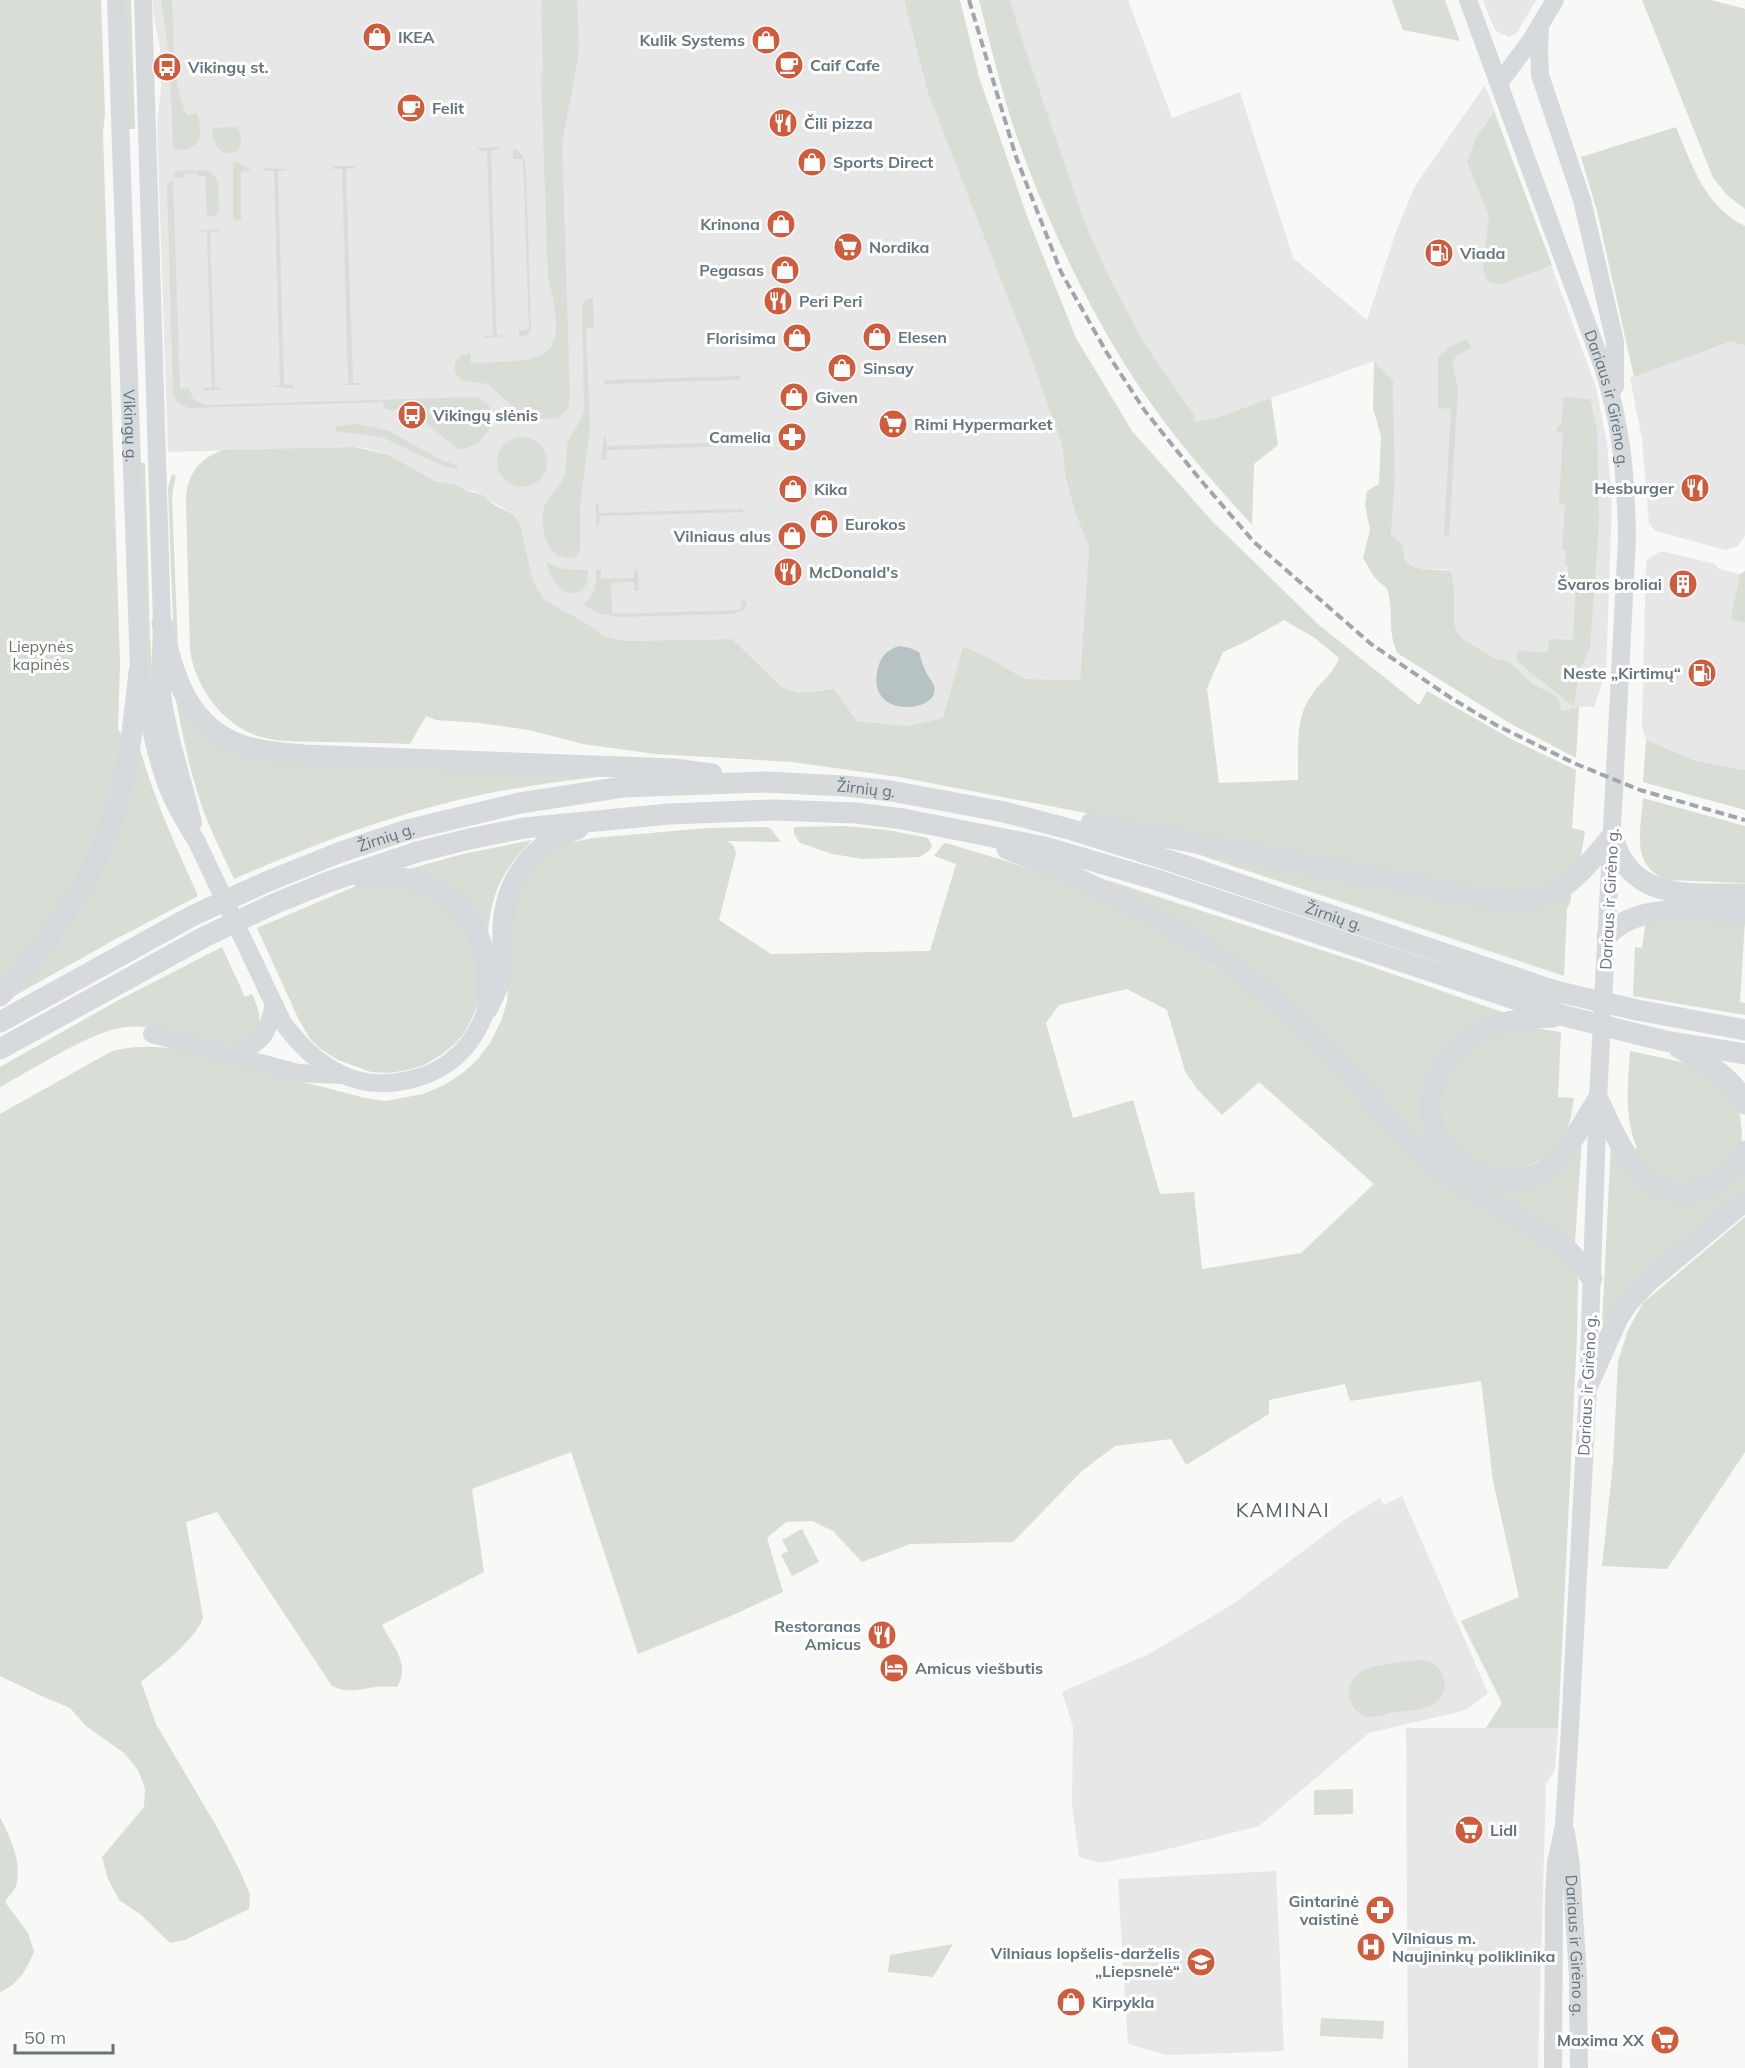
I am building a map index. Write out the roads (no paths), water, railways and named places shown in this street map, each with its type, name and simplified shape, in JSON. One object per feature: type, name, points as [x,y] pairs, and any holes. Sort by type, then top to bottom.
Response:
[{"type":"highway","points":[[162,623],[171,664],[187,701],[205,723],[230,741],[245,746],[264,751],[303,755],[674,769],[766,782]]},
{"type":"highway","points":[[0,996],[42,950],[89,872],[111,824],[133,730],[139,671]]},
{"type":"highway","name":"Žirnių g.","points":[[0,1022],[194,915],[266,882],[407,830],[520,803],[623,787],[766,782],[891,791],[1004,812],[1171,861],[1555,991],[1637,1010],[1745,1030]]},
{"type":"highway","name":"Žirnių g.","points":[[0,1048],[206,936],[276,903],[328,882],[417,852],[524,828],[619,818],[715,812],[811,811],[856,813],[941,826],[1045,847],[1155,879],[1565,1016],[1665,1041],[1745,1054]]},
{"type":"highway","points":[[1004,812],[1075,821],[1509,903],[1525,903],[1542,899],[1558,891],[1574,880],[1612,836],[1624,862],[1631,871],[1645,883],[1658,889],[1745,894]]},
{"type":"highway","points":[[487,1010],[497,990],[502,970],[506,904],[512,884],[522,867],[556,838],[619,818]]},
{"type":"highway","points":[[941,826],[1068,873],[1147,913],[1199,943],[1237,969],[1274,998],[1314,1036],[1355,1078],[1417,1149],[1439,1169],[1558,1243],[1570,1252],[1592,1278]]},
{"type":"highway","points":[[328,882],[381,875],[411,878],[426,883],[442,893],[470,920],[478,936],[486,966],[487,1010]]},
{"type":"highway","points":[[1607,936],[1621,922],[1642,914],[1665,911],[1745,914]]},
{"type":"highway","points":[[1565,1016],[1521,1019],[1496,1025],[1461,1045],[1438,1071],[1433,1085],[1431,1116],[1441,1144],[1461,1166],[1490,1178],[1523,1179],[1544,1170],[1560,1156],[1598,1099],[1627,1157],[1643,1176],[1663,1188],[1682,1193],[1695,1192],[1712,1186],[1726,1177],[1738,1164],[1745,1151]]},
{"type":"highway","points":[[1665,1041],[1702,1061],[1730,1081],[1745,1104]]},
{"type":"highway","points":[[1588,1385],[1618,1318],[1627,1304],[1649,1281],[1745,1201]]},
{"type":"main road","name":"Vikingų g.","points":[[116,0],[139,671],[159,760],[170,793],[201,849]]},
{"type":"main road","name":"Vikingų g.","points":[[143,0],[162,623],[161,668],[165,708],[201,849]]},
{"type":"main road","name":"Dariaus ir Girėno g.","points":[[1468,0],[1500,82],[1615,405],[1627,500],[1627,539],[1598,1099],[1588,1385],[1564,1825],[1557,1855],[1554,1896],[1553,2068]]},
{"type":"main road","points":[[1500,82],[1531,40],[1555,0]]},
{"type":"main road","points":[[1540,25],[1540,75],[1582,200],[1615,342],[1615,405]]},
{"type":"main road","points":[[201,849],[283,1023],[315,1059],[342,1075]]},
{"type":"main road","points":[[228,1053],[246,1049],[260,1041],[269,1026],[274,1004]]},
{"type":"main road","points":[[152,1034],[298,1073],[342,1075],[365,1081],[390,1083],[429,1074],[448,1063],[464,1049],[487,1010]]},
{"type":"main road","name":"Dariaus ir Girėno g.","points":[[1564,1825],[1571,1866],[1577,1955],[1579,2068]]},
{"type":"railway","points":[[969,0],[1016,157],[1061,272],[1107,353],[1145,411],[1254,542],[1371,644],[1451,698],[1496,725],[1576,764],[1640,790],[1745,820]]},
{"type":"place","name":"IKEA","points":[[377,37]]},
{"type":"place","name":"Kulik Systems","points":[[766,40]]},
{"type":"place","name":"Caif Cafe","points":[[789,65]]},
{"type":"place","name":"Vikingų st.","points":[[167,67]]},
{"type":"place","name":"Felit","points":[[411,108]]},
{"type":"place","name":"Čili pizza","points":[[783,123]]},
{"type":"place","name":"Sports Direct","points":[[812,162]]},
{"type":"place","name":"Krinona","points":[[781,224]]},
{"type":"place","name":"Nordika","points":[[848,247]]},
{"type":"place","name":"Viada","points":[[1439,253]]},
{"type":"place","name":"Pegasas","points":[[785,270]]},
{"type":"place","name":"Peri Peri","points":[[778,301]]},
{"type":"place","name":"Elesen","points":[[877,337]]},
{"type":"place","name":"Florisima","points":[[797,338]]},
{"type":"place","name":"Sinsay","points":[[842,368]]},
{"type":"place","name":"Given","points":[[794,397]]},
{"type":"place","name":"Vikingų slėnis","points":[[412,415]]},
{"type":"place","name":"Rimi Hypermarket","points":[[893,424]]},
{"type":"place","name":"Camelia","points":[[792,437]]},
{"type":"place","name":"Hesburger","points":[[1695,488]]},
{"type":"place","name":"Kika","points":[[793,489]]},
{"type":"place","name":"Eurokos","points":[[824,524]]},
{"type":"place","name":"Vilniaus alus","points":[[792,536]]},
{"type":"place","name":"McDonald's","points":[[788,572]]},
{"type":"place","name":"Švaros broliai","points":[[1683,584]]},
{"type":"place","name":"Neste „Kirtimų“","points":[[1702,673]]},
{"type":"place","name":"Restoranas Amicus","points":[[882,1635]]},
{"type":"place","name":"Amicus viešbutis","points":[[894,1668]]},
{"type":"place","name":"Lidl","points":[[1469,1830]]},
{"type":"place","name":"Gintarinė vaistinė","points":[[1380,1910]]},
{"type":"place","name":"Vilniaus m. Naujininkų poliklinika","points":[[1371,1947]]},
{"type":"place","name":"Vilniaus lopšelis-darželis „Liepsnelė“","points":[[1201,1962]]},
{"type":"place","name":"Kirpykla","points":[[1071,2002]]},
{"type":"place","name":"Maxima XX","points":[[1665,2040]]},
{"type":"district","name":"KAMINAI","points":[[1283,1509]]},
{"type":"park label","name":"Liepynės kapinės","points":[[41,655]]}]
